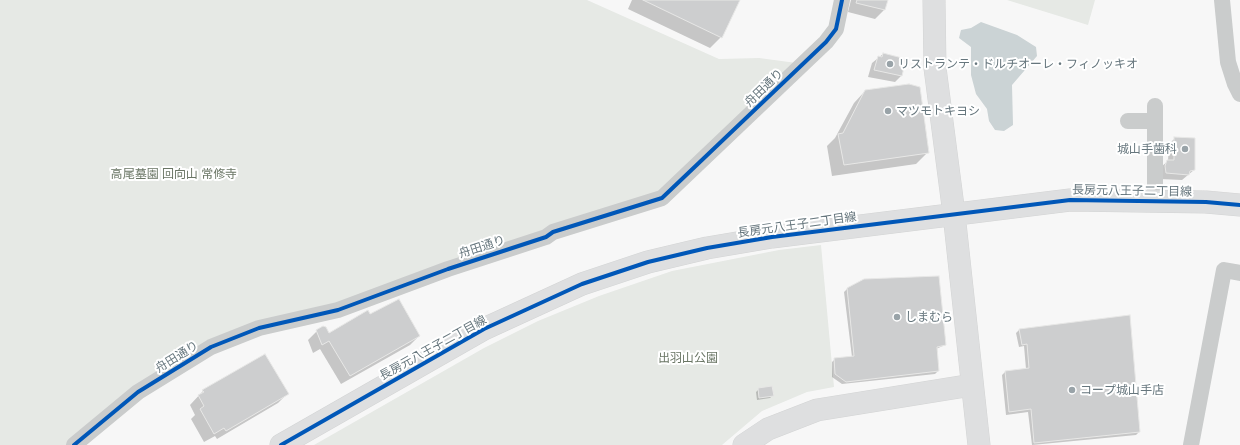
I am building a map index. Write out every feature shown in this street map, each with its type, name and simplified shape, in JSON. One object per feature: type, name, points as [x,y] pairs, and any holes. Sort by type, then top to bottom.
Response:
[{"type":"street","name":"舟田通り","points":[[74,445],[138,392],[211,347],[259,328],[338,310],[448,269],[546,236],[553,232],[662,198],[826,42],[836,29],[842,0]]},
{"type":"street","points":[[934,0],[934,68],[954,214],[978,445]]},
{"type":"street","points":[[1222,0],[1228,62],[1234,84],[1240,94]]},
{"type":"street","points":[[1128,121],[1155,114],[1155,201]]},
{"type":"street","name":"長房元八王子二丁目線","points":[[281,445],[484,329],[582,284],[648,262],[707,248],[772,238],[1070,200],[1206,202],[1240,205]]},
{"type":"street","points":[[1191,445],[1224,270],[1240,273]]},
{"type":"street","points":[[744,445],[768,429],[817,410],[972,386]]},
{"type":"green space","name":"高尾墓園 回向山 常修寺","points":[[0,0],[587,0],[719,59],[759,58],[804,64],[662,198],[211,347],[74,445],[0,445]]},
{"type":"green space","points":[[1007,0],[1095,0],[1088,25]]},
{"type":"green space","name":"出羽山公園","points":[[821,245],[834,387],[807,392],[762,411],[722,445],[314,445],[484,348],[538,321],[599,296],[672,271],[779,250]]},
{"type":"shaded area","points":[[981,22],[1017,35],[1036,47],[1037,56],[1012,85],[1013,125],[1004,131],[995,130],[989,121],[987,109],[976,94],[971,75],[971,47],[959,38],[961,30],[971,28]]},
{"type":"building","points":[[643,0],[740,0],[722,38]]},
{"type":"building","points":[[857,0],[888,0],[885,10],[856,3]]},
{"type":"building","name":"リストランテ・ドルチオーレ・フィノッキオ","points":[[883,53],[906,59],[902,76],[874,70],[878,56],[882,57]]},
{"type":"building","name":"マツモトキヨシ","points":[[909,84],[920,87],[929,153],[844,165],[838,134],[843,133],[865,90]]},
{"type":"building","name":"城山手歯科","points":[[1174,137],[1195,138],[1195,170],[1190,171],[1189,175],[1166,173],[1165,166],[1167,160],[1174,160]]},
{"type":"building","name":"しまむら","points":[[939,276],[946,345],[937,347],[939,371],[846,382],[835,374],[834,358],[854,356],[847,288],[864,279]]},
{"type":"building","points":[[399,299],[420,336],[350,376],[329,341],[322,345],[316,330],[323,326],[326,327],[329,333],[368,310],[370,314]]},
{"type":"building","name":"コープ城山手店","points":[[1130,315],[1140,432],[1034,443],[1031,409],[1009,412],[1005,371],[1029,368],[1027,344],[1022,345],[1019,329]]},
{"type":"building","points":[[265,354],[289,394],[226,431],[224,428],[214,434],[200,409],[204,406],[198,395],[204,392],[202,390]]},
{"type":"building","points":[[772,386],[774,396],[759,398],[758,388]]},
{"type":"cycle path","points":[[74,445],[138,392],[211,347],[259,328],[338,310],[448,269],[546,237],[553,232],[662,198],[826,42],[836,29],[842,0]]},
{"type":"cycle path","points":[[281,445],[484,329],[582,284],[648,262],[707,248],[772,237],[1070,200],[1206,202],[1240,205]]},
{"type":"place","name":"リストランテ・ドルチオーレ・フィノッキオ","points":[[890,64]]},
{"type":"place","name":"マツモトキヨシ","points":[[888,111]]},
{"type":"place","name":"城山手歯科","points":[[1185,149]]},
{"type":"place","name":"しまむら","points":[[897,317]]},
{"type":"place","name":"コープ城山手店","points":[[1072,390]]}]
